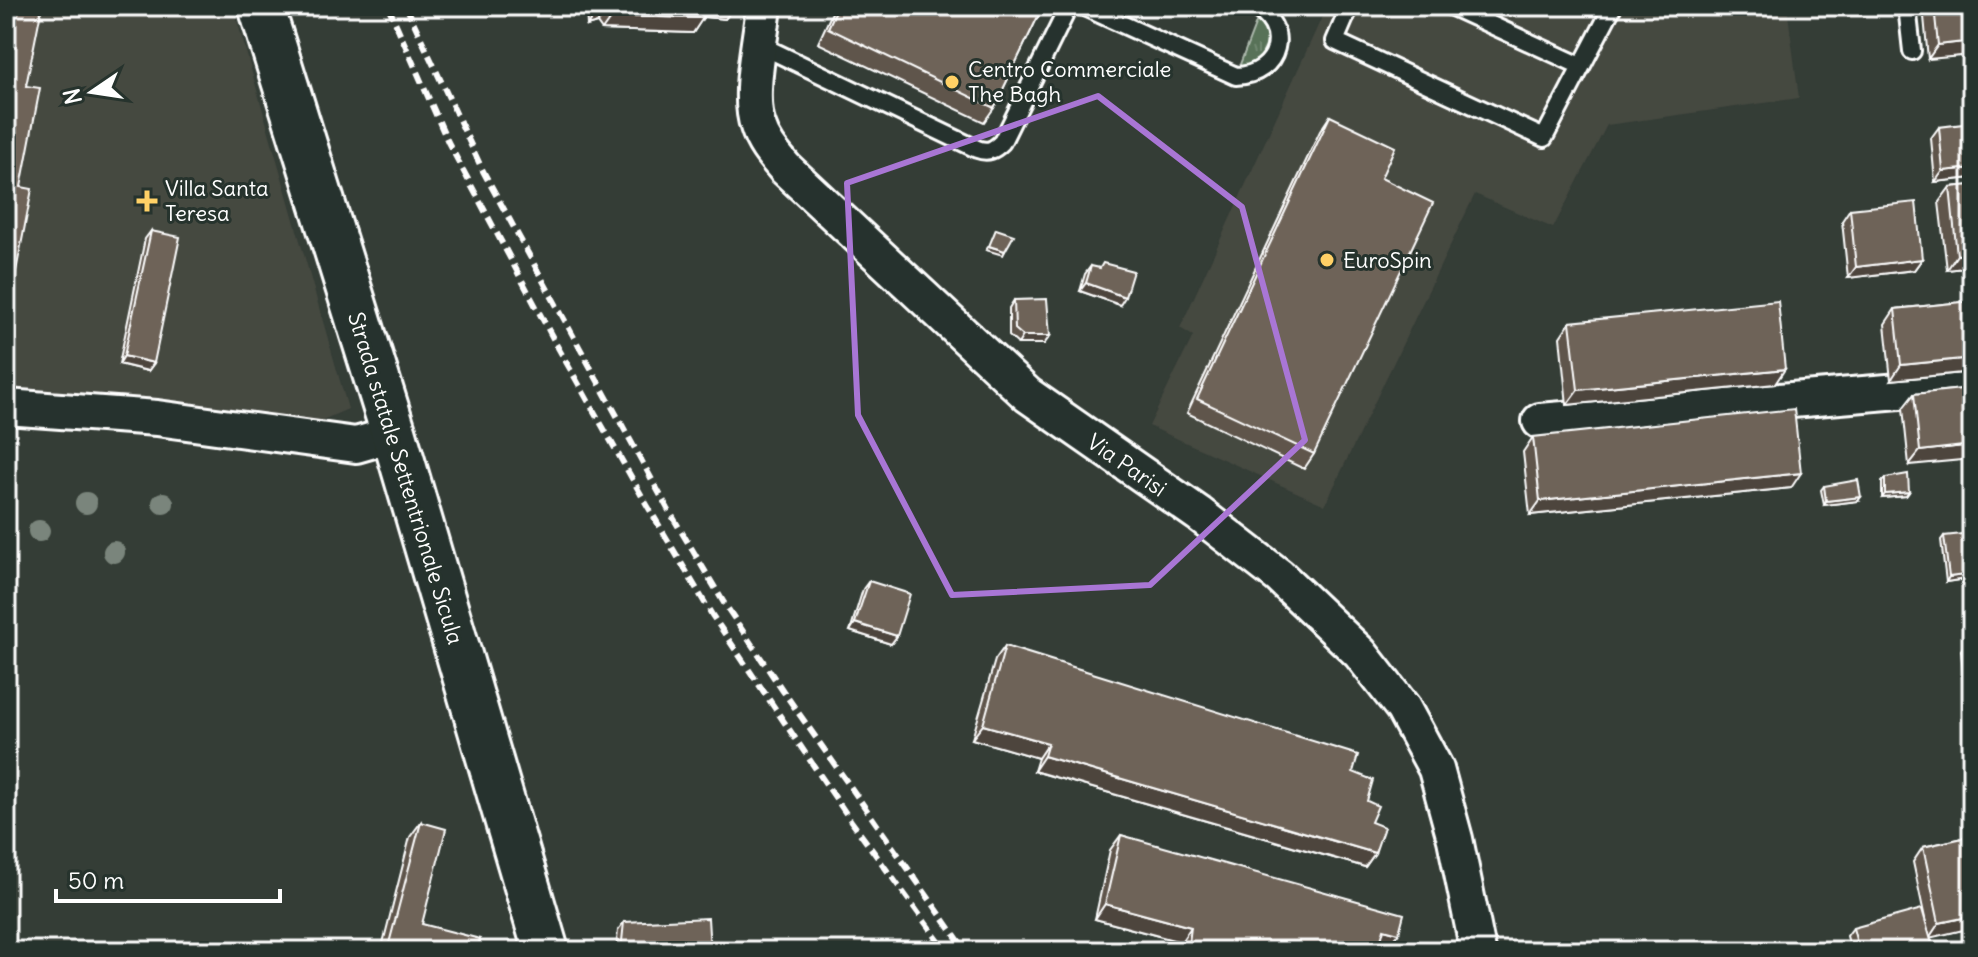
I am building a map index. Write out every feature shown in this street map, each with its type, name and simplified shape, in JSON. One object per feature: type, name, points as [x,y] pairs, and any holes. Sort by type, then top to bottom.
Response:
[{"type":"main road","name":"Strada statale Settentrionale Sicula","points":[[261,6],[394,434],[546,951]]},
{"type":"street","name":"Via Parisi","points":[[764,6],[755,93],[757,124],[767,148],[785,168],[1028,395],[1199,514],[1279,576],[1360,653],[1403,708],[1436,769],[1455,839],[1478,951]]},
{"type":"street","points":[[1540,421],[1972,385]]},
{"type":"street","points":[[6,407],[157,418],[356,445],[394,434]]},
{"type":"lane","points":[[760,45],[977,149],[988,151],[994,150],[1002,142],[1069,6]]},
{"type":"lane","points":[[1082,6],[1225,72],[1247,76],[1266,66],[1276,47],[1268,16],[1252,6]]},
{"type":"lane","points":[[1350,6],[1335,41],[1544,138],[1613,6]]},
{"type":"lane","points":[[1450,6],[1581,66]]},
{"type":"lane","points":[[1907,6],[1912,51]]},
{"type":"highlighted area","points":[[1098,96],[1242,207],[1305,440],[1150,585],[952,595],[858,415],[847,183]]},
{"type":"shaded area","name":"Villa Santa Teresa","points":[[6,6],[233,6],[348,409],[313,424],[6,396]]},
{"type":"shaded area","name":"EuroSpin","points":[[1327,6],[1787,6],[1799,98],[1607,125],[1553,228],[1475,194],[1325,505],[1149,426],[1193,336],[1180,328]]},
{"type":"green space","points":[[1257,20],[1265,31],[1265,48],[1255,63],[1239,67]]},
{"type":"building","points":[[6,6],[42,6],[26,86],[40,88],[21,187],[32,189],[11,297],[6,296]]},
{"type":"building","points":[[597,6],[703,6],[703,18],[612,16],[607,9],[597,11]]},
{"type":"building","name":"Centro Commerciale The Bagh","points":[[838,6],[1043,6],[994,108],[828,28]]},
{"type":"building","points":[[1934,6],[1972,6],[1972,41],[1938,45]]},
{"type":"building","points":[[1330,116],[1395,147],[1381,178],[1433,203],[1314,454],[1197,399]]},
{"type":"building","points":[[1972,123],[1972,168],[1943,171],[1939,127]]},
{"type":"building","points":[[1972,185],[1972,253],[1957,255],[1950,187]]},
{"type":"building","points":[[1916,202],[1922,259],[1856,267],[1850,209]]},
{"type":"building","points":[[996,229],[1014,235],[1005,251],[989,246]]},
{"type":"building","points":[[151,231],[180,237],[154,363],[124,356]]},
{"type":"building","points":[[1103,263],[1133,271],[1125,297],[1086,283],[1091,266],[1100,268]]},
{"type":"building","points":[[1047,299],[1050,336],[1023,336],[1015,329],[1014,300]]},
{"type":"building","points":[[1778,301],[1785,369],[1578,390],[1570,322]]},
{"type":"building","points":[[1972,301],[1972,358],[1901,365],[1895,309]]},
{"type":"building","points":[[1972,388],[1972,445],[1920,451],[1914,394]]},
{"type":"building","points":[[1794,409],[1801,473],[1540,501],[1533,437]]},
{"type":"building","points":[[1908,474],[1909,492],[1885,494],[1885,478]]},
{"type":"building","points":[[1858,480],[1861,497],[1826,501],[1824,486]]},
{"type":"building","points":[[1972,533],[1972,574],[1949,577],[1944,536]]},
{"type":"building","points":[[869,581],[910,594],[897,636],[855,623]]},
{"type":"building","points":[[1005,646],[1358,755],[1353,772],[1373,780],[1367,801],[1378,806],[1371,822],[1384,827],[1375,853],[1044,756],[1048,743],[983,725]]},
{"type":"building","points":[[421,822],[446,829],[422,924],[480,939],[477,951],[387,951]]},
{"type":"building","points":[[1121,835],[1404,914],[1399,933],[1384,929],[1378,951],[1188,951],[1191,927],[1105,904]]},
{"type":"building","points":[[1972,836],[1972,916],[1939,923],[1923,847]]},
{"type":"building","points":[[1922,909],[1934,951],[1859,951],[1853,928]]},
{"type":"building","points":[[708,918],[710,951],[621,951],[624,922]]},
{"type":"building","points":[[89,944],[122,951],[87,951]]},
{"type":"railway","points":[[388,6],[448,142],[556,344],[647,505],[712,615],[851,821],[946,951]]},
{"type":"railway","points":[[406,6],[483,171],[668,509],[724,603],[783,691],[966,951]]},
{"type":"place","name":"Centro Commerciale The Bagh","points":[[952,82]]},
{"type":"place","name":"Villa Santa Teresa","points":[[147,201]]},
{"type":"place","name":"EuroSpin","points":[[1327,260]]}]
